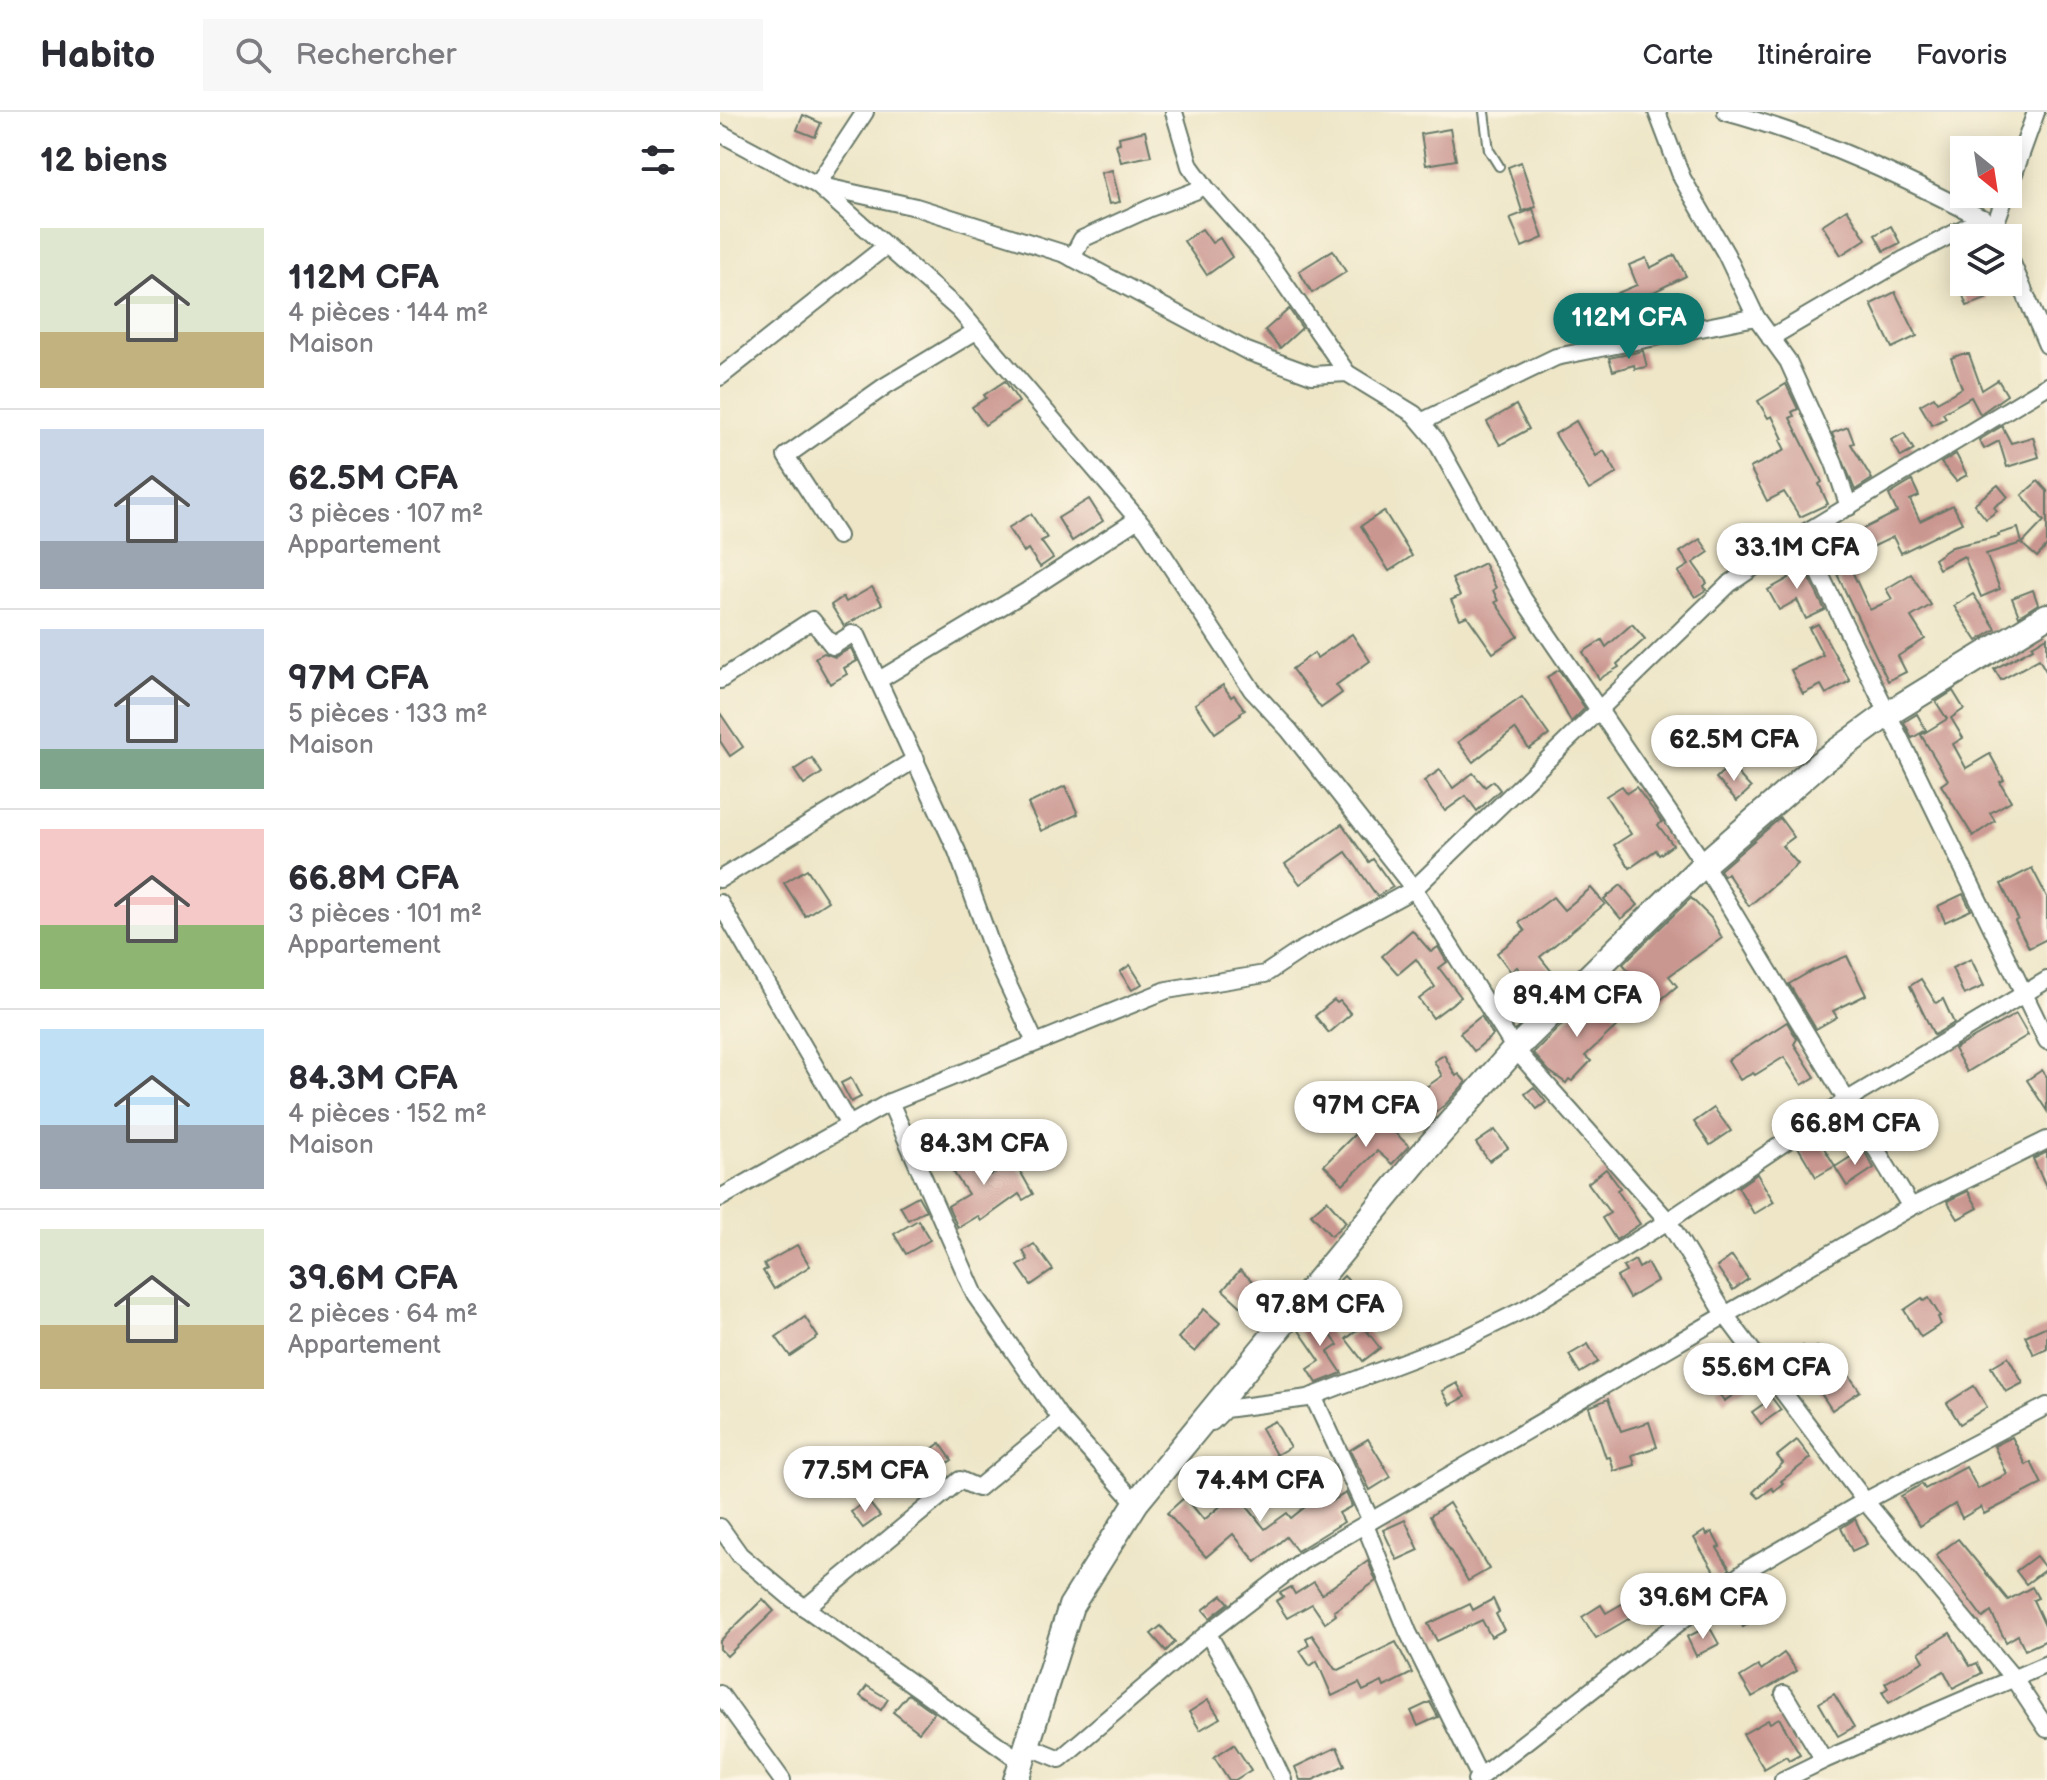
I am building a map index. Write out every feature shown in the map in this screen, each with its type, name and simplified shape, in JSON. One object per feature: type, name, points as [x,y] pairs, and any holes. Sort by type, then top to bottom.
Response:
[{"type":"street","points":[[817,185],[865,112]]},
{"type":"street","points":[[1174,112],[1190,166],[1264,254],[1347,373],[1414,414],[1435,439],[1524,600],[1704,864],[1911,1207]]},
{"type":"street","points":[[1657,112],[1682,178],[1726,254],[1756,317],[1788,361],[1834,463],[1849,507]]},
{"type":"street","points":[[1726,112],[1767,123],[1909,181],[1988,224]]},
{"type":"street","points":[[2022,151],[2036,112]]},
{"type":"street","points":[[720,133],[817,185],[959,310],[1138,519],[1252,690],[1289,730],[1414,889],[1515,1049],[1668,1221],[1726,1316],[1865,1501],[2014,1679],[2047,1729]]},
{"type":"street","points":[[1072,258],[1082,239],[1195,191],[1203,184]]},
{"type":"street","points":[[817,185],[916,207],[1072,258],[1247,351],[1312,375],[1347,373]]},
{"type":"street","points":[[1770,338],[1905,259],[1950,243]]},
{"type":"street","points":[[720,377],[886,246]]},
{"type":"street","points":[[2022,287],[2047,345]]},
{"type":"street","points":[[1421,422],[1556,357],[1756,317]]},
{"type":"street","points":[[838,536],[786,456],[885,386],[976,331]]},
{"type":"street","points":[[720,1198],[890,1102],[1167,990],[1265,974],[1298,952],[1414,889],[1729,584],[1801,535],[2047,386]]},
{"type":"street","points":[[879,680],[1027,591],[1138,519]]},
{"type":"street","points":[[1801,535],[2047,1041]]},
{"type":"street","points":[[1022,1763],[1071,1606],[1136,1503],[1417,1160],[1515,1049],[1704,864],[1819,764],[1886,715],[2047,616]]},
{"type":"street","points":[[720,680],[812,620],[833,646],[852,634],[857,635],[957,851],[996,959],[1035,1042]]},
{"type":"street","points":[[720,879],[916,759]]},
{"type":"street","points":[[720,903],[848,1123]]},
{"type":"street","points":[[1172,1458],[1225,1409],[1313,1396],[1466,1338],[1525,1309],[1668,1221],[1846,1101],[2047,980]]},
{"type":"street","points":[[890,1102],[975,1295],[1061,1419],[1136,1503]]},
{"type":"street","points":[[720,1527],[726,1546],[805,1608],[1022,1763],[1060,1759],[1208,1634],[1302,1561],[1911,1207],[2047,1140]]},
{"type":"street","points":[[1313,1396],[1368,1523],[1408,1632],[1478,1778],[1748,1569],[1865,1501],[2047,1406]]},
{"type":"street","points":[[805,1608],[960,1480],[978,1488],[1061,1419]]},
{"type":"street","points":[[1208,1634],[1241,1692],[1283,1780]]},
{"type":"street","points":[[1783,1780],[2047,1664]]},
{"type":"street","points":[[720,1694],[782,1780]]},
{"type":"street","points":[[1784,1694],[1824,1760]]},
{"type":"lane","points":[[1484,112],[1489,150],[1499,166]]},
{"type":"building","points":[[803,115],[821,123],[815,137],[797,130]]},
{"type":"building","points":[[1450,129],[1456,160],[1426,165],[1421,134]]},
{"type":"building","points":[[1145,131],[1151,156],[1121,162],[1116,144],[1120,143],[1119,137]]},
{"type":"building","points":[[1521,162],[1536,207],[1522,211],[1508,167]]},
{"type":"building","points":[[1112,170],[1120,202],[1109,204],[1101,173]]},
{"type":"building","points":[[1533,209],[1543,238],[1522,247],[1510,218]]},
{"type":"building","points":[[1847,209],[1866,239],[1841,255],[1822,225]]},
{"type":"building","points":[[1891,226],[1900,243],[1884,251],[1875,235]]},
{"type":"building","points":[[1202,229],[1212,243],[1220,238],[1232,257],[1207,275],[1184,241]]},
{"type":"building","points":[[1333,250],[1346,272],[1312,293],[1299,271]]},
{"type":"building","points":[[1675,255],[1686,276],[1631,303],[1636,315],[1608,327],[1605,321],[1597,324],[1589,305],[1637,285],[1629,265],[1646,258],[1650,268]]},
{"type":"building","points":[[1895,292],[1917,336],[1892,348],[1871,304]]},
{"type":"building","points":[[1963,296],[1985,296],[1986,299],[1967,306]]},
{"type":"building","points":[[1289,309],[1302,328],[1280,348],[1265,330]]},
{"type":"building","points":[[1643,351],[1647,367],[1635,369],[1634,365],[1613,371],[1609,358]]},
{"type":"building","points":[[1969,354],[1982,390],[1998,380],[2007,395],[1980,414],[1971,397],[1943,413],[1946,418],[1932,425],[1920,405],[1934,397],[1937,402],[1962,388],[1951,358]]},
{"type":"building","points":[[1005,381],[1019,402],[985,425],[972,407]]},
{"type":"building","points":[[1786,384],[1798,409],[1792,412],[1794,416],[1790,418],[1822,482],[1819,484],[1828,504],[1800,517],[1784,492],[1767,501],[1750,468],[1785,450],[1772,416],[1768,418],[1758,401]]},
{"type":"building","points":[[1516,405],[1529,429],[1500,445],[1487,422]]},
{"type":"building","points":[[1576,421],[1596,456],[1604,451],[1617,473],[1589,490],[1555,434]]},
{"type":"building","points":[[2002,426],[2011,443],[2033,437],[2039,457],[2007,467],[1999,441],[1984,449],[1979,440]]},
{"type":"building","points":[[1848,427],[1854,443],[1851,444],[1872,479],[1855,490],[1832,433]]},
{"type":"building","points":[[1904,433],[1914,450],[1901,457],[1891,440]]},
{"type":"building","points":[[1956,454],[1967,475],[1956,481],[1941,463]]},
{"type":"building","points":[[1912,481],[1919,496],[1910,500],[1920,521],[1953,505],[1962,523],[1901,553],[1893,537],[1862,552],[1851,535],[1897,512],[1889,495]]},
{"type":"building","points":[[2038,481],[2047,491],[2047,546],[2037,557],[2022,544],[2044,521],[2022,495]]},
{"type":"building","points":[[1998,485],[2008,497],[1994,507],[1997,511],[1986,519],[1974,504]]},
{"type":"building","points":[[1089,499],[1103,521],[1072,541],[1058,518]]},
{"type":"building","points":[[1384,511],[1412,556],[1389,571],[1361,526]]},
{"type":"building","points":[[1031,514],[1047,538],[1041,541],[1053,558],[1040,567],[1028,549],[1024,552],[1008,528]]},
{"type":"building","points":[[2018,528],[2022,543],[1986,554],[2000,589],[1981,597],[1964,556],[1939,569],[1934,559],[1952,547],[1999,536]]},
{"type":"building","points":[[1700,539],[1709,552],[1693,563],[1707,583],[1704,586],[1706,590],[1695,597],[1678,572],[1689,565],[1680,552]]},
{"type":"building","points":[[1838,541],[1870,610],[1892,599],[1886,589],[1911,574],[1931,605],[1911,617],[1925,639],[1898,656],[1906,672],[1888,681],[1827,547]]},
{"type":"building","points":[[1800,559],[1825,610],[1806,619],[1797,600],[1779,610],[1768,590],[1789,578],[1784,566]]},
{"type":"building","points":[[1484,563],[1496,588],[1493,590],[1498,601],[1495,602],[1518,636],[1493,653],[1467,616],[1460,619],[1451,600],[1460,596],[1452,579]]},
{"type":"building","points":[[872,587],[882,604],[844,626],[831,605],[843,597],[846,602]]},
{"type":"building","points":[[2033,590],[2038,604],[2019,616],[2012,598]]},
{"type":"building","points":[[1973,594],[1996,629],[1977,641],[1954,606]]},
{"type":"building","points":[[1632,624],[1645,639],[1617,664],[1619,667],[1599,679],[1583,652],[1602,640],[1606,647]]},
{"type":"building","points":[[1818,624],[1850,681],[1826,694],[1821,685],[1803,694],[1791,670],[1823,655],[1809,628]]},
{"type":"building","points":[[1352,634],[1370,661],[1336,685],[1342,693],[1321,708],[1292,669],[1314,653],[1317,658]]},
{"type":"building","points":[[2047,637],[2047,673],[2039,659],[2001,680],[1994,669]]},
{"type":"building","points":[[851,648],[857,661],[844,668],[847,674],[830,684],[815,658],[824,653],[835,657]]},
{"type":"building","points":[[1559,670],[1585,708],[1571,722],[1547,677]]},
{"type":"building","points":[[1223,685],[1245,710],[1215,733],[1195,704]]},
{"type":"building","points":[[1953,691],[1964,709],[1951,718],[1963,738],[1953,744],[1966,768],[1990,754],[2011,801],[1990,813],[1995,821],[1973,836],[1941,785],[1948,780],[1921,735],[1947,719],[1936,702]]},
{"type":"building","points":[[1522,697],[1549,735],[1529,749],[1515,729],[1473,762],[1458,742]]},
{"type":"building","points":[[720,713],[743,747],[730,756],[720,741]]},
{"type":"building","points":[[1917,714],[1926,730],[1912,738],[1904,722]]},
{"type":"building","points":[[812,758],[822,773],[804,785],[794,770]]},
{"type":"building","points":[[1730,765],[1751,788],[1737,801],[1716,778]]},
{"type":"building","points":[[1440,770],[1453,788],[1473,773],[1485,787],[1493,781],[1500,790],[1477,811],[1466,796],[1445,811],[1424,781]]},
{"type":"building","points":[[1065,786],[1078,814],[1041,831],[1028,804]]},
{"type":"building","points":[[1622,786],[1627,793],[1636,787],[1662,822],[1658,825],[1673,845],[1659,855],[1656,850],[1630,868],[1614,845],[1631,834],[1606,796]]},
{"type":"building","points":[[1780,818],[1794,837],[1782,846],[1798,864],[1749,906],[1727,873],[1724,876],[1720,870]]},
{"type":"building","points":[[1342,824],[1369,862],[1373,859],[1393,887],[1377,896],[1346,852],[1300,884],[1285,864]]},
{"type":"building","points":[[2032,868],[2047,897],[2047,939],[2029,948],[2001,884]]},
{"type":"building","points":[[807,869],[828,901],[805,916],[784,883]]},
{"type":"building","points":[[1621,885],[1638,905],[1621,919],[1604,899]]},
{"type":"building","points":[[1591,888],[1605,904],[1540,957],[1557,978],[1538,994],[1517,967],[1511,972],[1497,953],[1525,931],[1519,923],[1553,897],[1564,910]]},
{"type":"building","points":[[1963,894],[1971,910],[1945,922],[1938,906]]},
{"type":"building","points":[[1691,898],[1711,918],[1722,938],[1669,976],[1677,986],[1657,1003],[1623,964]]},
{"type":"building","points":[[1412,930],[1431,952],[1438,947],[1447,962],[1439,968],[1461,997],[1433,1018],[1419,999],[1435,987],[1416,959],[1398,974],[1382,956]]},
{"type":"building","points":[[1847,956],[1866,995],[1833,1011],[1837,1017],[1816,1029],[1789,984]]},
{"type":"building","points":[[1971,959],[1984,986],[1964,995],[1952,968]]},
{"type":"building","points":[[1130,965],[1142,984],[1132,990],[1120,972]]},
{"type":"building","points":[[1921,979],[1936,1003],[1943,999],[1954,1023],[1934,1035],[1910,986]]},
{"type":"building","points":[[1595,992],[1622,1021],[1585,1056],[1591,1061],[1572,1081],[1569,1079],[1566,1083],[1549,1071],[1533,1053]]},
{"type":"building","points":[[1334,1000],[1337,1003],[1340,1001],[1351,1014],[1329,1033],[1315,1016]]},
{"type":"building","points":[[2016,1014],[2028,1035],[1967,1072],[1954,1049]]},
{"type":"building","points":[[1481,1016],[1493,1035],[1474,1051],[1460,1033]]},
{"type":"building","points":[[1787,1022],[1797,1039],[1794,1044],[1815,1077],[1802,1085],[1784,1057],[1755,1075],[1753,1073],[1740,1080],[1728,1060]]},
{"type":"building","points":[[1444,1055],[1456,1076],[1459,1074],[1466,1082],[1429,1118],[1413,1096],[1442,1076],[1434,1061]]},
{"type":"building","points":[[2042,1070],[2047,1077],[2047,1111],[2027,1080]]},
{"type":"building","points":[[851,1078],[861,1097],[851,1102],[841,1083]]},
{"type":"building","points":[[1534,1087],[1546,1102],[1537,1109],[1525,1094]]},
{"type":"building","points":[[1714,1108],[1731,1131],[1710,1145],[1694,1122]]},
{"type":"building","points":[[1375,1114],[1409,1146],[1392,1164],[1377,1151],[1343,1184],[1324,1165]]},
{"type":"building","points":[[1495,1130],[1508,1148],[1489,1161],[1476,1143]]},
{"type":"building","points":[[1816,1135],[1835,1166],[1816,1177],[1798,1147]]},
{"type":"building","points":[[972,1145],[991,1175],[1015,1162],[1033,1194],[1023,1200],[1019,1194],[981,1221],[978,1216],[958,1228],[948,1206],[968,1194],[946,1161]]},
{"type":"building","points":[[1863,1149],[1874,1168],[1847,1186],[1835,1167]]},
{"type":"building","points":[[2047,1152],[2047,1188],[2033,1159]]},
{"type":"building","points":[[1606,1169],[1640,1224],[1616,1240],[1602,1218],[1610,1213],[1588,1183]]},
{"type":"building","points":[[1757,1174],[1774,1202],[1754,1214],[1738,1187]]},
{"type":"building","points":[[1968,1191],[1978,1208],[1958,1219],[1947,1201]]},
{"type":"building","points":[[918,1196],[926,1210],[908,1220],[900,1206]]},
{"type":"building","points":[[1327,1200],[1346,1222],[1331,1236],[1311,1214]]},
{"type":"building","points":[[918,1220],[930,1240],[906,1254],[894,1234]]},
{"type":"building","points":[[1034,1244],[1053,1270],[1031,1285],[1018,1266],[1028,1260],[1023,1251]]},
{"type":"building","points":[[797,1245],[810,1266],[774,1289],[763,1271],[767,1269],[764,1264]]},
{"type":"building","points":[[1732,1256],[1748,1279],[1733,1290],[1717,1267]]},
{"type":"building","points":[[1635,1260],[1639,1268],[1647,1263],[1657,1281],[1629,1298],[1617,1277],[1626,1272],[1623,1267]]},
{"type":"building","points":[[1240,1270],[1266,1293],[1248,1313],[1223,1290]]},
{"type":"building","points":[[1344,1276],[1359,1291],[1342,1309],[1326,1294]]},
{"type":"building","points":[[1922,1298],[1924,1301],[1929,1298],[1940,1316],[1941,1324],[1921,1337],[1904,1310]]},
{"type":"building","points":[[1204,1309],[1220,1323],[1195,1352],[1178,1338]]},
{"type":"building","points":[[1313,1310],[1338,1345],[1328,1352],[1342,1373],[1317,1383],[1308,1369],[1320,1361],[1298,1329]]},
{"type":"building","points":[[805,1317],[818,1337],[790,1356],[776,1337]]},
{"type":"building","points":[[1363,1326],[1380,1348],[1363,1361],[1346,1339]]},
{"type":"building","points":[[2047,1326],[2047,1349],[2034,1355],[2025,1336]]},
{"type":"building","points":[[1588,1344],[1598,1362],[1580,1373],[1569,1355]]},
{"type":"building","points":[[1803,1346],[1808,1353],[1817,1347],[1836,1376],[1845,1370],[1860,1391],[1832,1410],[1808,1374],[1797,1381],[1783,1360]]},
{"type":"building","points":[[2008,1357],[2023,1383],[2006,1392],[1991,1367]]},
{"type":"building","points":[[1747,1368],[1756,1380],[1724,1401],[1716,1389]]},
{"type":"building","points":[[1457,1383],[1465,1397],[1450,1405],[1442,1391]]},
{"type":"building","points":[[1974,1386],[1987,1407],[1960,1424],[1947,1403]]},
{"type":"building","points":[[1772,1398],[1781,1410],[1761,1424],[1752,1412]]},
{"type":"building","points":[[1608,1399],[1621,1431],[1649,1422],[1657,1447],[1632,1455],[1635,1465],[1614,1471],[1610,1457],[1606,1458],[1589,1407]]},
{"type":"building","points":[[1275,1421],[1290,1447],[1276,1455],[1261,1428]]},
{"type":"building","points":[[2012,1437],[2026,1465],[2031,1462],[2042,1484],[1984,1514],[1981,1507],[1962,1518],[1955,1504],[1920,1526],[1901,1496],[1922,1484],[1925,1489],[1966,1467],[1978,1489],[2007,1474],[1994,1446]]},
{"type":"building","points":[[1368,1439],[1391,1477],[1370,1490],[1350,1450]]},
{"type":"building","points":[[1797,1440],[1811,1458],[1781,1481],[1783,1483],[1774,1491],[1772,1488],[1759,1498],[1753,1492],[1783,1463],[1777,1456]]},
{"type":"building","points":[[940,1443],[952,1460],[931,1474],[920,1458]]},
{"type":"building","points":[[1324,1486],[1332,1501],[1346,1493],[1352,1506],[1339,1513],[1344,1522],[1297,1551],[1286,1537],[1256,1562],[1233,1534],[1206,1557],[1167,1513],[1185,1497],[1204,1520],[1236,1493],[1265,1529],[1287,1513],[1291,1518],[1310,1503],[1306,1496]]},
{"type":"building","points":[[867,1500],[880,1516],[863,1528],[851,1512]]},
{"type":"building","points":[[1449,1503],[1489,1569],[1468,1581],[1430,1516]]},
{"type":"building","points":[[1855,1519],[1867,1544],[1852,1551],[1841,1528]]},
{"type":"building","points":[[1405,1520],[1419,1550],[1397,1560],[1383,1530]]},
{"type":"building","points":[[1705,1531],[1707,1535],[1712,1532],[1720,1547],[1717,1548],[1730,1569],[1718,1578],[1694,1538]]},
{"type":"building","points":[[1958,1539],[2008,1600],[2032,1587],[2038,1598],[2033,1600],[2047,1630],[2047,1640],[2025,1650],[2018,1635],[2006,1642],[1991,1612],[1983,1618],[1936,1555]]},
{"type":"building","points":[[2036,1556],[2046,1569],[2026,1584],[2016,1571]]},
{"type":"building","points":[[1368,1561],[1376,1581],[1334,1611],[1336,1615],[1325,1623],[1312,1604],[1287,1618],[1276,1601],[1283,1597],[1280,1593],[1291,1587],[1295,1594],[1314,1582],[1322,1594]]},
{"type":"building","points":[[1222,1595],[1229,1603],[1210,1618],[1203,1610]]},
{"type":"building","points":[[1753,1595],[1764,1613],[1743,1627],[1732,1608]]},
{"type":"building","points":[[1634,1597],[1642,1611],[1596,1638],[1582,1617],[1601,1605],[1606,1613]]},
{"type":"building","points":[[763,1599],[774,1611],[727,1656],[720,1649],[720,1641]]},
{"type":"building","points":[[1493,1599],[1504,1630],[1491,1637],[1482,1620],[1437,1641],[1428,1624],[1470,1604],[1473,1610]]},
{"type":"building","points":[[1161,1626],[1175,1642],[1166,1651],[1151,1634]]},
{"type":"building","points":[[1709,1626],[1719,1644],[1696,1656],[1687,1637]]},
{"type":"building","points":[[1950,1633],[1970,1666],[1977,1663],[1982,1673],[1953,1688],[1944,1671],[1889,1703],[1882,1692],[1888,1688],[1885,1683],[1924,1661],[1919,1652]]},
{"type":"building","points":[[1312,1635],[1335,1669],[1339,1670],[1396,1642],[1412,1673],[1384,1687],[1382,1682],[1363,1691],[1359,1683],[1332,1696],[1317,1661],[1310,1666],[1300,1651],[1309,1645],[1306,1638]]},
{"type":"building","points":[[1784,1653],[1797,1671],[1752,1697],[1740,1677],[1758,1666],[1761,1670]]},
{"type":"building","points":[[867,1686],[888,1699],[881,1710],[860,1696]]},
{"type":"building","points":[[908,1694],[934,1713],[919,1732],[893,1712]]},
{"type":"building","points":[[1834,1694],[1854,1727],[1838,1736],[1819,1703]]},
{"type":"building","points":[[1208,1700],[1220,1718],[1200,1730],[1189,1712]]},
{"type":"building","points":[[1430,1702],[1438,1717],[1418,1726],[1411,1711]]},
{"type":"building","points":[[1779,1718],[1800,1754],[1789,1760],[1786,1756],[1764,1769],[1743,1734],[1768,1720],[1770,1723]]},
{"type":"building","points":[[1234,1744],[1251,1770],[1235,1780],[1229,1780],[1214,1757]]},
{"type":"building","points":[[1337,1747],[1345,1765],[1313,1780],[1300,1780],[1295,1767]]}]
